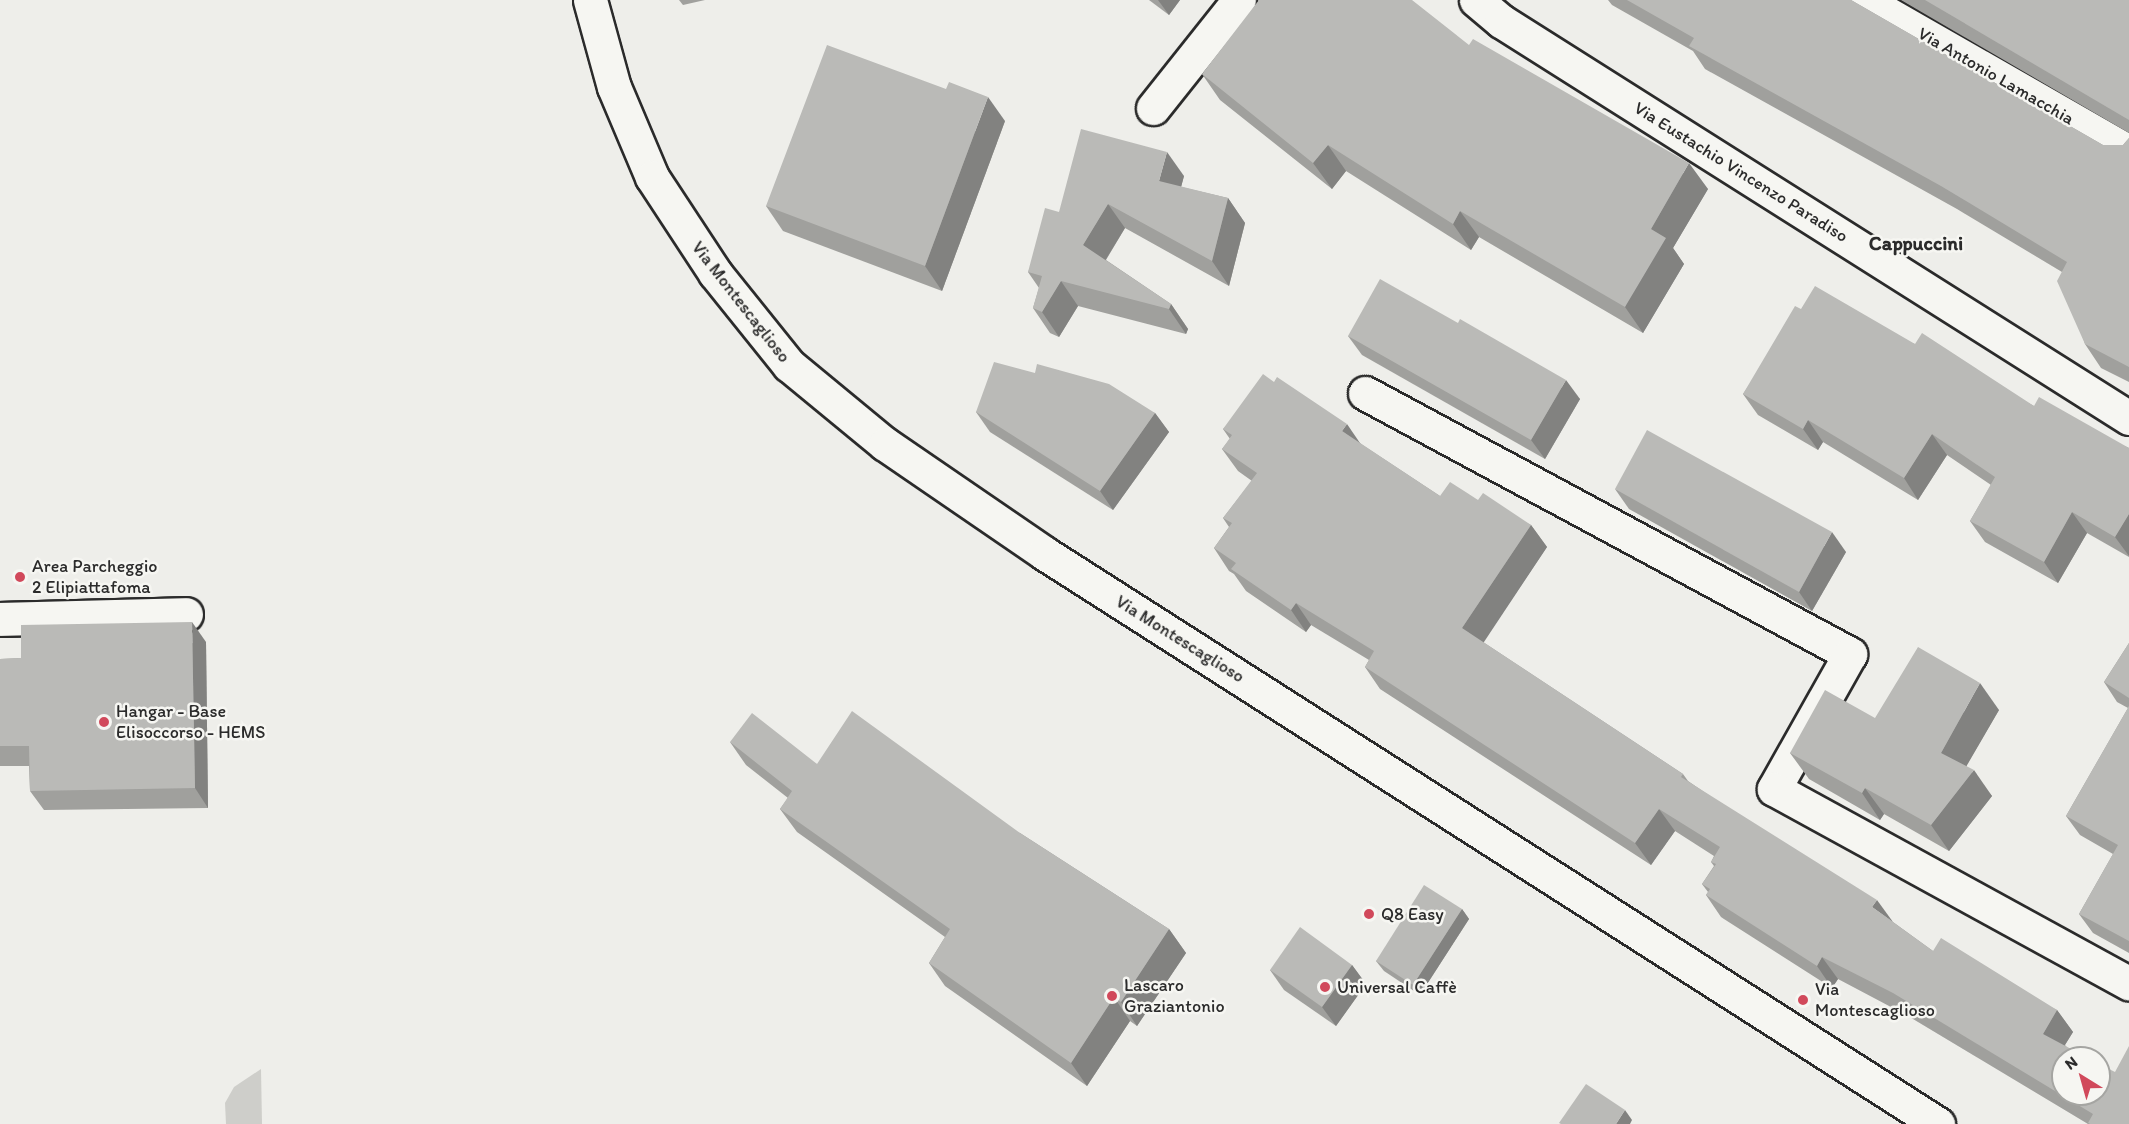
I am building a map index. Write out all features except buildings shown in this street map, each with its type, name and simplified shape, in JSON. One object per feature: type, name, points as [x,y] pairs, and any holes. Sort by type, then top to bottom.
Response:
[{"type":"street","name":"Via Montescaglioso","points":[[590,0],[614,87],[652,177],[715,273],[798,372],[885,444],[1044,553],[1938,1124]]},
{"type":"street","points":[[1153,108],[1239,0]]},
{"type":"street","name":"Via Eustachio Vincenzo Paradiso","points":[[1476,0],[1511,27],[2129,418]]},
{"type":"street","name":"Via Antonio Lamacchia","points":[[1864,0],[2129,152]]},
{"type":"street","points":[[1365,393],[1850,654],[1774,789],[2129,983]]},
{"type":"street","points":[[0,619],[186,614]]},
{"type":"shaded area","points":[[261,1069],[262,1124],[226,1124],[225,1103],[234,1087]]},
{"type":"place","name":"Area Parcheggio 2 Elipiattafoma","points":[[20,577]]},
{"type":"place","name":"Hangar - Base Elisoccorso - HEMS","points":[[104,722]]},
{"type":"place","name":"Q8 Easy","points":[[1369,914]]},
{"type":"place","name":"Universal Caffè","points":[[1325,987]]},
{"type":"place","name":"Lascaro Graziantonio","points":[[1112,996]]},
{"type":"place","name":"Via Montescaglioso","points":[[1803,1000]]},
{"type":"district","name":"Cappuccini","points":[[1916,243]]}]
